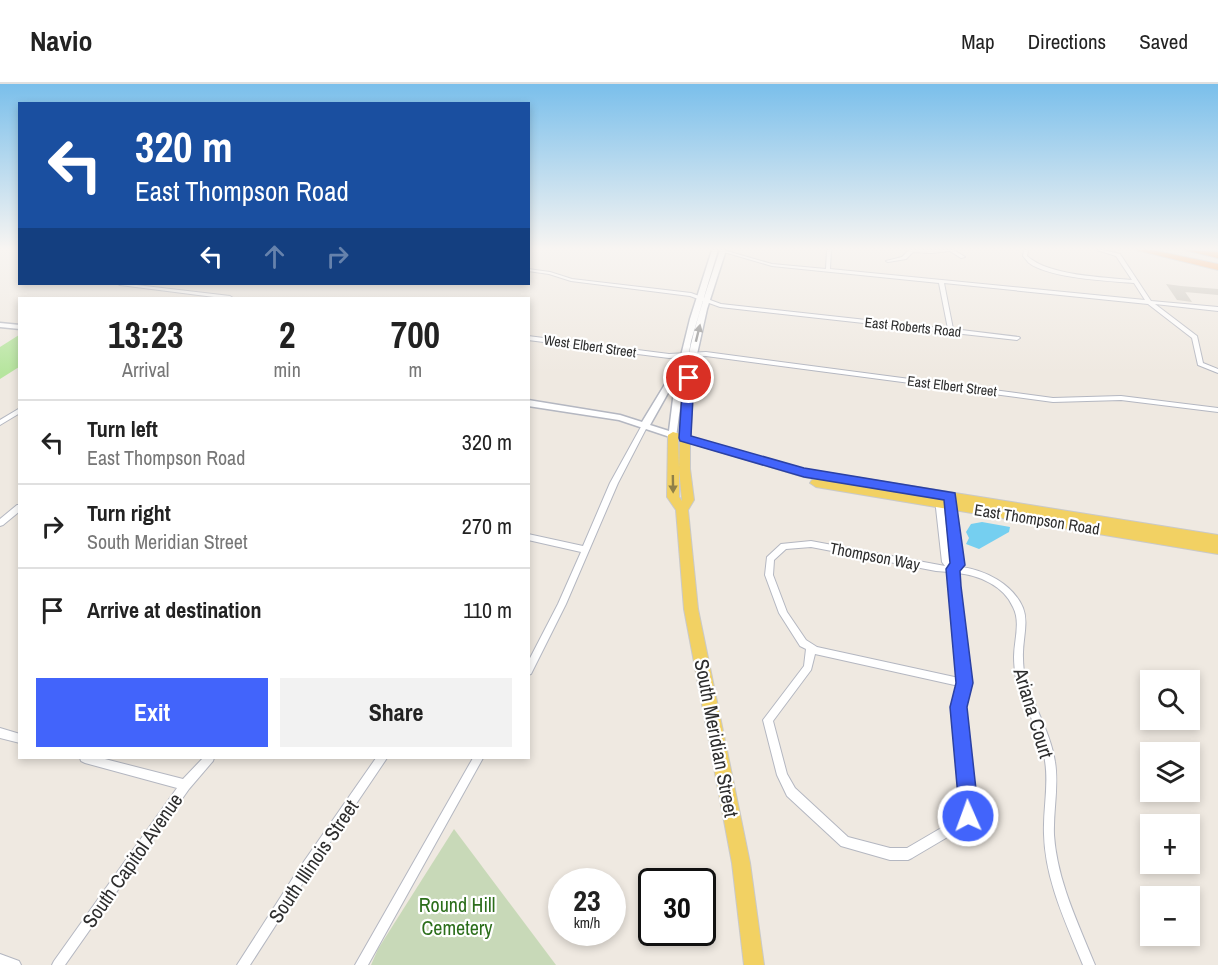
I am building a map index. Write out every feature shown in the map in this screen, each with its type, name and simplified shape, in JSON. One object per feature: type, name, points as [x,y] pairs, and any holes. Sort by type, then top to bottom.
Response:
[{"type":"main road","name":"South Meridian Street","points":[[645,425],[670,383],[679,374],[706,291]]},
{"type":"main road","points":[[0,325],[18,327]]},
{"type":"main road","name":"South Meridian Street","points":[[679,437],[688,383],[687,355]]},
{"type":"main road","name":"South Meridian Street","points":[[679,374],[679,437],[688,500],[682,510],[691,609],[741,863],[754,965]]},
{"type":"main road","name":"East Thompson Road","points":[[530,403],[601,414],[645,425],[679,437],[697,447],[791,478],[945,500],[1216,546]]},
{"type":"street","points":[[176,291],[222,297]]},
{"type":"street","name":"East Roberts Road","points":[[649,291],[703,299],[720,305],[1017,338]]},
{"type":"street","points":[[943,291],[951,331]]},
{"type":"street","points":[[1036,291],[1218,309]]},
{"type":"street","points":[[1141,291],[1149,302],[1195,337],[1200,364],[1218,371]]},
{"type":"street","name":"West Elbert Street","points":[[530,338],[669,356],[687,355]]},
{"type":"street","name":"East Elbert Street","points":[[687,355],[1053,400],[1121,398],[1218,410]]},
{"type":"street","points":[[0,423],[18,411]]},
{"type":"street","name":"South Meridian Street","points":[[530,667],[554,622],[614,483],[645,425]]},
{"type":"street","points":[[945,500],[958,565],[953,569],[964,683],[958,707],[968,816],[964,821],[908,854],[890,854],[840,839],[790,792],[784,782],[768,720],[808,667],[811,648],[964,683]]},
{"type":"street","points":[[0,523],[18,509]]},
{"type":"street","points":[[530,537],[586,550]]},
{"type":"street","name":"Thompson Way","points":[[811,648],[803,643],[780,607],[768,569],[770,559],[776,551],[796,544],[811,544],[953,569]]},
{"type":"street","name":"Ariana Court","points":[[953,569],[967,571],[995,582],[1011,595],[1019,609],[1020,677],[1043,736],[1050,761],[1049,827],[1052,857],[1063,900],[1089,965]]},
{"type":"street","points":[[0,734],[18,738]]},
{"type":"street","points":[[89,759],[185,785]]},
{"type":"street","name":"South Capitol Avenue","points":[[58,965],[185,785],[208,759]]},
{"type":"street","name":"South Illinois Street","points":[[243,965],[381,759]]},
{"type":"street","points":[[361,965],[477,759]]},
{"type":"street","points":[[0,960],[15,965]]},
{"type":"green space","points":[[18,336],[18,368],[0,379],[0,347]]},
{"type":"green space","name":"Round Hill Cemetery","points":[[454,829],[556,965],[371,965],[378,949]]},
{"type":"water","points":[[982,522],[1010,527],[1009,532],[979,549],[966,544],[969,538],[966,532],[971,524]]},
{"type":"building","points":[[1171,291],[1185,291],[1192,302],[1177,300]]},
{"type":"building","points":[[1218,291],[1218,295],[1185,292]]},
{"type":"route","points":[[689,378],[685,438],[790,469],[950,496],[958,565],[953,569],[964,688],[958,707],[968,816]]}]
